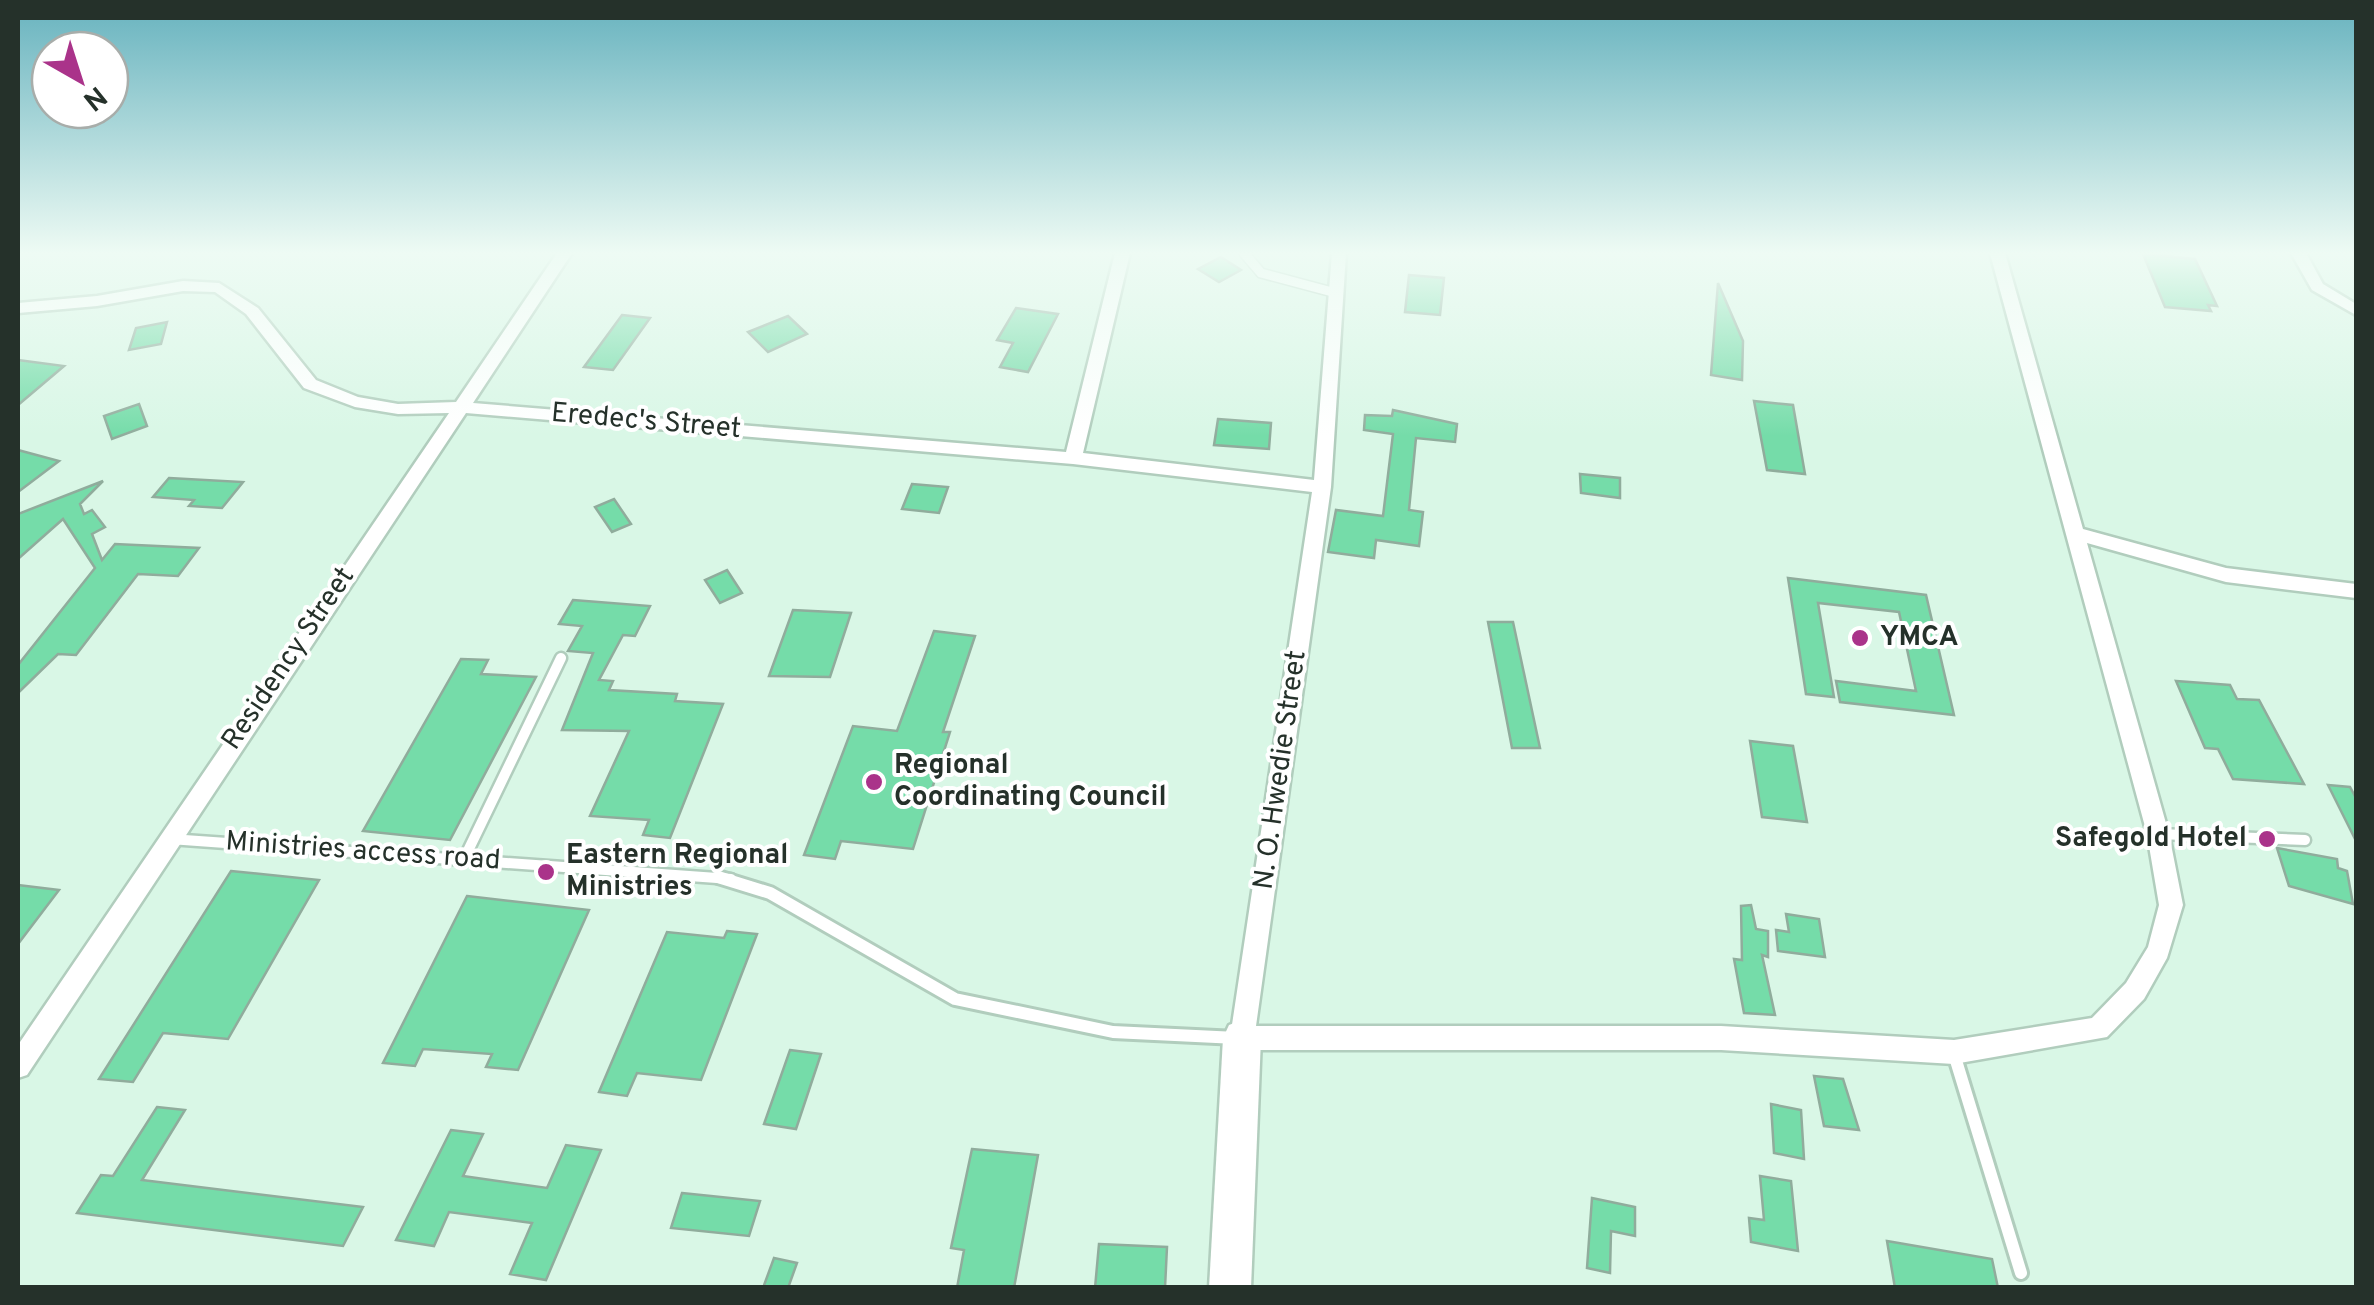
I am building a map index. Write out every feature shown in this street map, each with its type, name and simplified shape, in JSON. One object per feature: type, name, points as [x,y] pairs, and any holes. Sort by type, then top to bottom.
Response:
[{"type":"street","name":"Eredec's Street","points":[[254,314],[310,384],[356,402],[398,409],[458,407],[1072,458],[1322,487]]},
{"type":"street","name":"Residency Street","points":[[18,1066],[522,314]]},
{"type":"street","points":[[1072,458],[1108,314]]},
{"type":"street","name":"N. O. Hwedie Street","points":[[1230,1288],[1242,1038],[1322,487],[1334,314]]},
{"type":"street","points":[[1242,1038],[1721,1038],[1954,1052],[2098,1028],[2134,991],[2159,950],[2171,906],[2158,834],[2013,314]]},
{"type":"street","points":[[2073,532],[2226,576],[2356,590]]},
{"type":"lane","points":[[464,859],[561,658]]},
{"type":"lane","points":[[2158,834],[2304,840]]},
{"type":"lane","name":"Ministries access road","points":[[169,839],[725,877],[770,893],[956,999],[1113,1032],[1242,1038]]},
{"type":"lane","points":[[1954,1052],[2022,1272]]},
{"type":"building","points":[[1012,314],[1058,314],[1028,372],[1000,367],[1013,343],[997,340]]},
{"type":"building","points":[[1716,314],[1731,314],[1743,341],[1742,380],[1711,375]]},
{"type":"building","points":[[622,315],[650,318],[613,370],[584,367]]},
{"type":"building","points":[[788,316],[807,334],[768,352],[748,332]]},
{"type":"building","points":[[167,322],[161,344],[129,350],[136,328]]},
{"type":"building","points":[[18,360],[64,366],[18,405]]},
{"type":"building","points":[[1754,401],[1793,405],[1805,474],[1767,470]]},
{"type":"building","points":[[139,404],[147,426],[112,439],[104,416]]},
{"type":"building","points":[[1393,410],[1457,424],[1455,442],[1416,438],[1409,510],[1423,512],[1419,546],[1376,540],[1374,558],[1328,552],[1336,510],[1383,516],[1393,434],[1364,430],[1365,415],[1392,416]]},
{"type":"building","points":[[1218,419],[1271,423],[1269,449],[1214,445]]},
{"type":"building","points":[[18,450],[59,461],[18,492]]},
{"type":"building","points":[[1580,474],[1620,478],[1620,498],[1581,493]]},
{"type":"building","points":[[169,478],[243,482],[222,508],[189,506],[194,500],[153,497]]},
{"type":"building","points":[[103,481],[80,504],[84,514],[92,510],[105,527],[92,534],[102,560],[115,544],[199,548],[178,576],[138,574],[76,655],[58,654],[18,693],[18,665],[95,568],[63,519],[18,559],[18,514]]},
{"type":"building","points":[[912,484],[948,487],[939,513],[902,509]]},
{"type":"building","points":[[614,499],[631,524],[612,532],[595,507]]},
{"type":"building","points":[[727,570],[742,593],[720,603],[705,580]]},
{"type":"building","points":[[1788,578],[1926,595],[1954,715],[1840,702],[1836,681],[1916,691],[1899,612],[1818,603],[1834,697],[1806,694]]},
{"type":"building","points":[[573,600],[650,606],[635,636],[623,635],[599,680],[613,681],[609,690],[677,694],[675,701],[723,704],[670,838],[643,835],[649,820],[590,816],[629,731],[562,730],[593,653],[568,651],[582,626],[559,624]]},
{"type":"building","points":[[793,610],[851,613],[830,677],[769,676]]},
{"type":"building","points":[[1488,622],[1513,622],[1540,748],[1512,748]]},
{"type":"building","points":[[934,631],[975,636],[943,732],[950,732],[913,849],[841,841],[835,859],[804,855],[853,726],[897,731]]},
{"type":"building","points":[[461,659],[488,660],[481,674],[536,677],[450,840],[363,831]]},
{"type":"building","points":[[2176,681],[2230,685],[2237,699],[2259,700],[2304,784],[2233,779],[2218,749],[2205,748]]},
{"type":"building","points":[[1750,741],[1793,746],[1807,822],[1762,817]]},
{"type":"building","points":[[2328,785],[2350,787],[2356,798],[2356,841]]},
{"type":"building","points":[[2277,848],[2337,859],[2338,868],[2347,871],[2353,904],[2289,886]]},
{"type":"building","points":[[231,871],[319,880],[228,1039],[163,1033],[133,1082],[99,1079]]},
{"type":"building","points":[[18,885],[59,890],[18,944]]},
{"type":"building","points":[[467,896],[589,910],[518,1070],[486,1067],[492,1054],[423,1049],[415,1066],[383,1063]]},
{"type":"building","points":[[1751,905],[1756,929],[1768,931],[1768,957],[1762,955],[1775,1015],[1744,1013],[1734,959],[1742,960],[1741,906]]},
{"type":"building","points":[[1786,914],[1819,919],[1825,957],[1778,951],[1776,930],[1789,932]]},
{"type":"building","points":[[727,931],[757,934],[701,1080],[637,1073],[627,1096],[599,1092],[667,932],[724,938]]},
{"type":"building","points":[[790,1050],[821,1054],[796,1129],[764,1124]]},
{"type":"building","points":[[1814,1076],[1843,1079],[1859,1130],[1824,1126]]},
{"type":"building","points":[[1771,1104],[1801,1110],[1804,1159],[1774,1153]]},
{"type":"building","points":[[157,1107],[185,1110],[142,1180],[363,1207],[343,1246],[77,1213],[101,1175],[113,1176]]},
{"type":"building","points":[[451,1130],[483,1134],[463,1176],[547,1188],[566,1145],[601,1150],[546,1280],[510,1274],[532,1223],[449,1212],[434,1246],[396,1240]]},
{"type":"building","points":[[972,1149],[1038,1155],[1014,1288],[957,1288],[964,1250],[951,1248]]},
{"type":"building","points":[[1760,1176],[1791,1181],[1798,1251],[1751,1242],[1749,1218],[1764,1220]]},
{"type":"building","points":[[682,1193],[760,1201],[749,1236],[671,1228]]},
{"type":"building","points":[[1592,1198],[1635,1207],[1635,1236],[1611,1231],[1610,1273],[1587,1268]]},
{"type":"building","points":[[1887,1241],[1992,1259],[1998,1288],[1895,1288]]},
{"type":"building","points":[[1099,1244],[1167,1247],[1165,1288],[1095,1288]]},
{"type":"building","points":[[774,1258],[797,1263],[788,1288],[763,1288]]},
{"type":"place","name":"YMCA","points":[[1860,638]]},
{"type":"place","name":"Regional Coordinating Council","points":[[874,782]]},
{"type":"place","name":"Safegold Hotel","points":[[2267,839]]},
{"type":"place","name":"Eastern Regional Ministries","points":[[546,872]]}]
